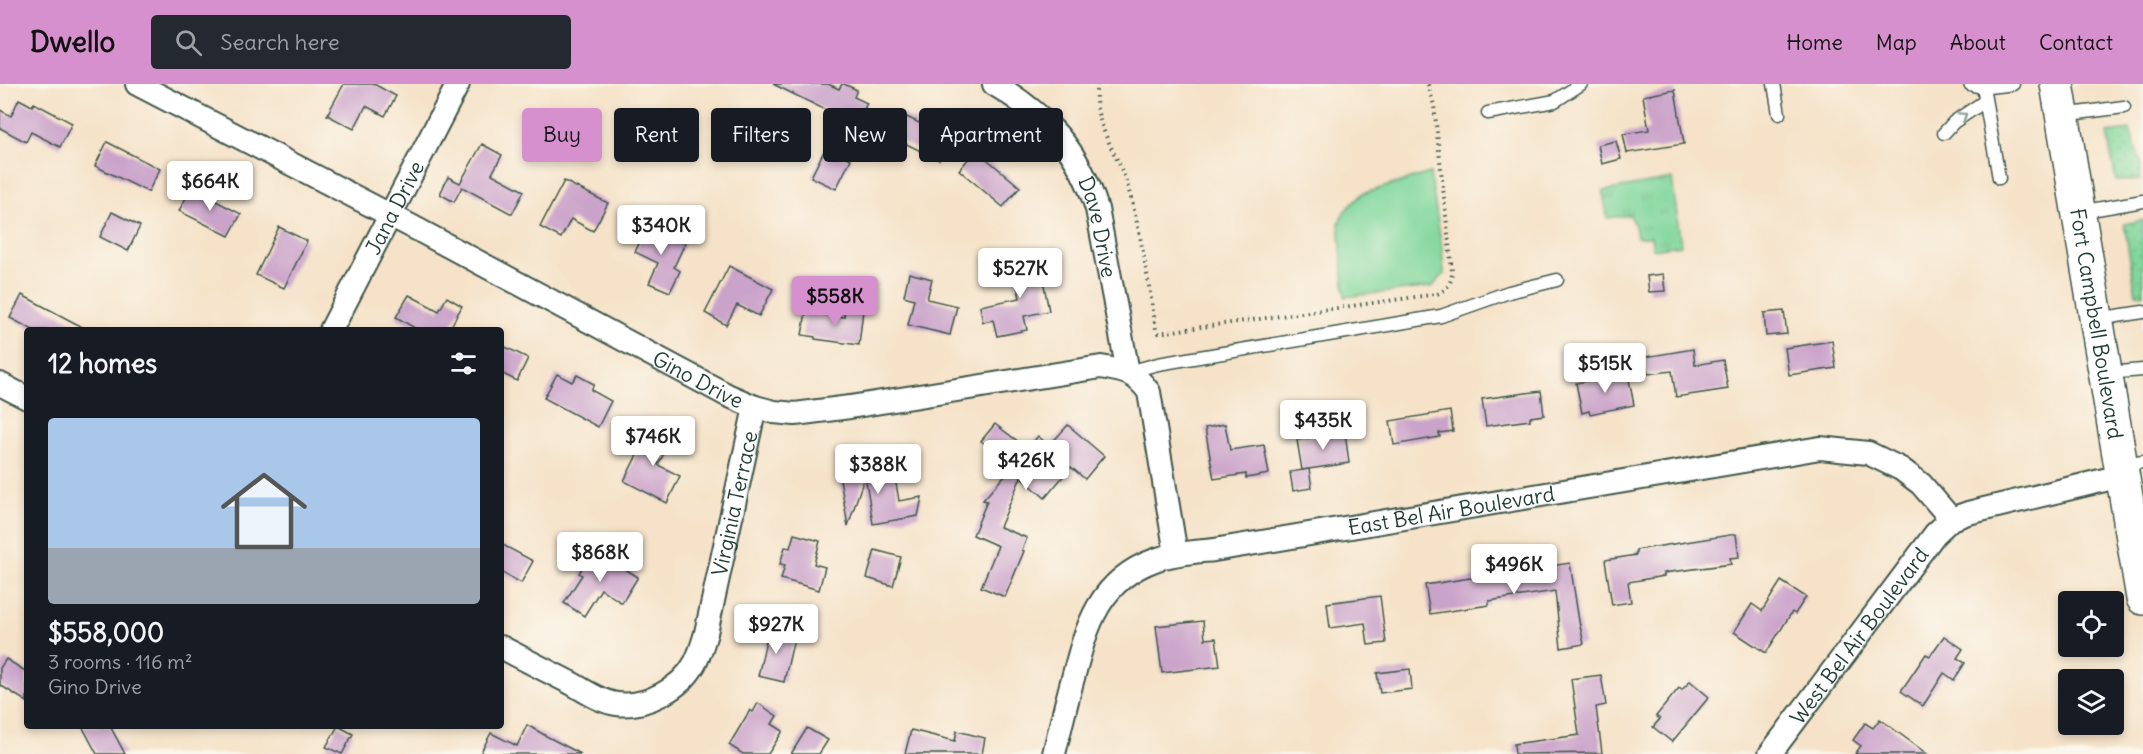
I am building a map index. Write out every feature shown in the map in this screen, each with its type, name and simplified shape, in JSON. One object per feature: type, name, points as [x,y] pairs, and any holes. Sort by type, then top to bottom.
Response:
[{"type":"highway","name":"Fort Campbell Boulevard","points":[[2059,100],[2104,373],[2128,468],[2137,528],[2143,598]]},
{"type":"street","name":"Gino Drive","points":[[137,84],[390,215],[727,395],[755,407],[795,414],[1101,367],[1128,372]]},
{"type":"street","name":"Jana Drive","points":[[333,327],[458,84]]},
{"type":"street","name":"Dave Drive","points":[[994,84],[1030,107],[1048,124],[1081,167],[1090,186],[1097,210],[1128,372]]},
{"type":"street","points":[[1128,372],[1141,380],[1149,392],[1176,554]]},
{"type":"street","points":[[0,384],[24,396]]},
{"type":"street","name":"Virginia Terrace","points":[[504,649],[599,698],[616,704],[631,704],[656,696],[685,677],[695,664],[706,633],[755,407]]},
{"type":"street","name":"East Bel Air Boulevard","points":[[1054,754],[1090,619],[1116,582],[1155,560],[1176,554],[1214,550],[1820,448],[1868,453],[1901,469],[1921,484],[1952,519]]},
{"type":"street","points":[[1952,519],[2128,468]]},
{"type":"street","name":"West Bel Air Boulevard","points":[[1770,754],[1935,534],[1952,519]]},
{"type":"lane","points":[[1488,113],[1555,101],[1581,84]]},
{"type":"lane","points":[[1774,84],[1779,114]]},
{"type":"lane","points":[[1999,178],[1985,100],[1977,85],[2013,84]]},
{"type":"lane","points":[[1944,133],[1954,122],[1985,100]]},
{"type":"lane","points":[[2059,100],[2124,106]]},
{"type":"lane","points":[[2078,212],[2143,201]]},
{"type":"lane","points":[[1128,372],[1158,364],[1441,316],[1509,292],[1557,280]]},
{"type":"lane","points":[[2095,320],[2143,312]]},
{"type":"lane","points":[[2104,373],[2143,370]]},
{"type":"path","points":[[1097,84],[1096,107],[1127,184],[1142,249],[1156,329],[1159,333],[1437,294],[1447,288],[1452,271],[1434,105],[1428,84]]},
{"type":"green space","points":[[2130,130],[2141,164],[2140,180],[2116,181],[2107,133]]},
{"type":"green space","points":[[1430,173],[1444,274],[1432,287],[1345,297],[1339,223],[1344,212],[1362,194]]},
{"type":"green space","points":[[1672,179],[1681,245],[1653,249],[1651,237],[1637,237],[1630,215],[1607,218],[1603,191]]},
{"type":"green space","points":[[2143,220],[2143,295],[2136,294],[2124,224]]},
{"type":"building","points":[[344,84],[374,84],[396,96],[385,116],[366,106],[354,129],[327,115]]},
{"type":"building","points":[[773,84],[828,84],[839,89],[844,84],[857,90],[854,97],[867,103],[864,108],[823,109]]},
{"type":"building","points":[[1675,90],[1684,144],[1627,153],[1623,134],[1649,130],[1643,96]]},
{"type":"building","points":[[19,99],[32,106],[34,103],[72,123],[60,147],[31,132],[26,142],[0,128],[0,110],[11,116]]},
{"type":"building","points":[[907,117],[919,123],[919,150],[907,144]]},
{"type":"building","points":[[1616,141],[1621,159],[1602,164],[1598,145]]},
{"type":"building","points":[[107,142],[160,169],[148,192],[95,166]]},
{"type":"building","points":[[482,144],[502,155],[492,174],[524,191],[512,214],[462,187],[454,202],[440,194],[448,177],[460,183]]},
{"type":"building","points":[[823,153],[823,162],[850,162],[836,189],[811,177]]},
{"type":"building","points":[[966,162],[990,162],[1020,187],[1003,207],[959,170]]},
{"type":"building","points":[[564,181],[608,203],[593,231],[571,219],[561,238],[540,227]]},
{"type":"building","points":[[191,188],[241,214],[229,236],[179,211]]},
{"type":"building","points":[[112,212],[140,226],[128,251],[100,237]]},
{"type":"building","points":[[648,225],[685,243],[674,267],[680,271],[670,292],[649,283],[658,263],[635,252]]},
{"type":"building","points":[[279,227],[307,241],[284,288],[256,275]]},
{"type":"building","points":[[1038,254],[1049,311],[1024,316],[1027,330],[997,336],[993,320],[983,322],[980,306],[1020,298],[1012,259]]},
{"type":"building","points":[[729,266],[773,289],[759,316],[737,305],[726,325],[705,313]]},
{"type":"building","points":[[909,273],[932,279],[927,299],[957,306],[950,335],[908,325],[914,299],[904,296]]},
{"type":"building","points":[[1663,274],[1665,291],[1649,292],[1647,276]]},
{"type":"building","points":[[22,295],[82,327],[27,327],[10,318]]},
{"type":"building","points":[[409,295],[439,311],[447,297],[462,306],[451,327],[413,327],[396,317]]},
{"type":"building","points":[[845,308],[863,310],[859,345],[802,335],[806,312],[844,317]]},
{"type":"building","points":[[1784,311],[1787,334],[1766,336],[1764,313]]},
{"type":"building","points":[[1832,341],[1836,368],[1789,375],[1785,348]]},
{"type":"building","points":[[504,346],[528,358],[517,381],[504,374]]},
{"type":"building","points":[[1693,349],[1695,365],[1723,360],[1728,389],[1676,397],[1672,371],[1648,374],[1645,357]]},
{"type":"building","points":[[557,374],[572,382],[577,375],[594,384],[591,390],[611,401],[598,427],[544,398]]},
{"type":"building","points":[[1628,374],[1634,405],[1590,414],[1589,411],[1582,413],[1576,383]]},
{"type":"building","points":[[1541,391],[1544,415],[1530,417],[1530,420],[1486,426],[1482,399]]},
{"type":"building","points":[[1450,411],[1453,431],[1439,433],[1440,437],[1394,445],[1390,421]]},
{"type":"building","points":[[995,424],[1028,449],[1038,436],[1049,446],[1068,425],[1104,456],[1085,479],[1071,467],[1045,498],[1021,477],[1000,527],[1027,538],[1005,597],[981,587],[998,546],[973,535],[987,501],[983,500],[1013,466],[981,441]]},
{"type":"building","points":[[1225,424],[1230,450],[1264,445],[1269,474],[1246,478],[1246,474],[1214,479],[1205,428]]},
{"type":"building","points":[[652,425],[673,436],[658,465],[680,476],[667,503],[624,481]]},
{"type":"building","points":[[1345,432],[1349,463],[1302,470],[1297,440]]},
{"type":"building","points":[[880,466],[880,469],[893,466],[899,501],[922,497],[918,516],[873,524],[865,475],[848,526],[839,473]]},
{"type":"building","points":[[1309,469],[1312,488],[1293,491],[1290,472]]},
{"type":"building","points":[[794,534],[820,541],[814,564],[825,567],[819,590],[781,579],[785,565],[780,564],[785,547],[790,548]]},
{"type":"building","points":[[1736,534],[1739,557],[1730,558],[1731,564],[1664,573],[1664,576],[1628,582],[1631,602],[1612,605],[1605,560],[1636,555],[1636,550]]},
{"type":"building","points":[[504,546],[533,561],[521,583],[504,574]]},
{"type":"building","points":[[875,550],[901,557],[893,586],[867,578]]},
{"type":"building","points":[[601,554],[638,577],[622,603],[601,589],[584,616],[564,603],[582,575],[579,573],[589,557],[597,561]]},
{"type":"building","points":[[1570,563],[1584,644],[1561,648],[1555,591],[1489,601],[1489,605],[1430,614],[1425,585]]},
{"type":"building","points":[[1781,581],[1806,597],[1795,614],[1792,612],[1766,653],[1734,632],[1752,604],[1762,611]]},
{"type":"building","points":[[1380,596],[1386,643],[1368,645],[1365,623],[1330,628],[1327,603]]},
{"type":"building","points":[[1203,621],[1205,639],[1216,638],[1220,666],[1162,673],[1156,626]]},
{"type":"building","points":[[769,628],[795,634],[784,682],[758,676]]},
{"type":"building","points":[[1944,636],[1963,649],[1957,658],[1965,663],[1954,680],[1944,673],[1923,706],[1901,691],[1926,654],[1930,656]]},
{"type":"building","points":[[6,659],[24,670],[24,700],[0,685],[0,668]]},
{"type":"building","points":[[1410,669],[1412,689],[1380,693],[1377,673]]},
{"type":"building","points":[[1601,675],[1606,705],[1596,707],[1602,753],[1515,754],[1514,744],[1579,735],[1571,679]]},
{"type":"building","points":[[1690,681],[1709,697],[1672,742],[1653,727],[1660,719],[1656,716],[1679,688],[1682,690]]},
{"type":"building","points":[[758,703],[777,716],[772,724],[783,731],[768,754],[743,754],[729,745],[750,710],[753,712]]},
{"type":"building","points":[[1880,719],[1927,754],[1855,754],[1861,746],[1853,740],[1865,723],[1873,728]]},
{"type":"building","points":[[527,725],[581,754],[480,754],[491,733],[517,746]]},
{"type":"building","points":[[807,728],[828,740],[819,754],[791,754]]},
{"type":"building","points":[[84,729],[112,729],[125,754],[97,754]]},
{"type":"building","points":[[336,729],[344,729],[353,734],[342,754],[326,747]]},
{"type":"building","points":[[911,730],[955,741],[957,731],[985,738],[982,754],[905,754]]}]
